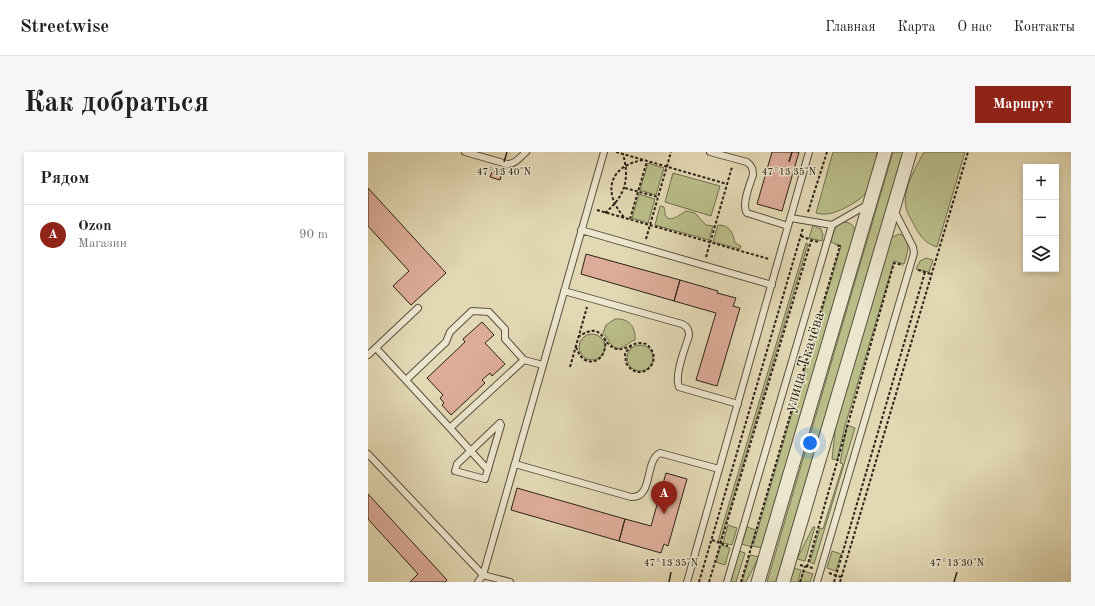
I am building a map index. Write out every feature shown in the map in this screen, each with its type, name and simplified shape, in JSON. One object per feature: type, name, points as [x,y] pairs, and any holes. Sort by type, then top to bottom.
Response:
[{"type":"street","name":"улица Ткачёва","points":[[758,582],[885,152]]},
{"type":"street","points":[[783,582],[910,152]]},
{"type":"lane","points":[[465,152],[507,164],[512,164],[526,152]]},
{"type":"lane","points":[[478,582],[483,574],[604,152]]},
{"type":"lane","points":[[710,152],[747,162],[751,166],[753,170],[744,204],[744,210],[746,213],[788,226]]},
{"type":"lane","points":[[687,582],[809,152]]},
{"type":"lane","points":[[790,218],[832,225],[870,203]]},
{"type":"lane","points":[[817,582],[914,253],[913,247],[893,209]]},
{"type":"lane","points":[[727,582],[832,225]]},
{"type":"lane","points":[[581,230],[772,285]]},
{"type":"lane","points":[[564,291],[682,324],[687,327],[689,336],[678,375],[677,382],[679,387],[738,404]]},
{"type":"lane","points":[[368,355],[418,308]]},
{"type":"lane","points":[[406,380],[446,342],[450,332],[472,311],[490,312],[505,329],[505,339],[524,360],[543,365]]},
{"type":"lane","points":[[376,348],[488,470]]},
{"type":"lane","points":[[450,428],[524,360]]},
{"type":"lane","points":[[501,423],[488,470],[486,477],[483,479],[455,471],[457,464],[501,423]]},
{"type":"lane","points":[[515,464],[637,497],[642,494],[646,487],[653,460],[655,456],[660,453],[719,469]]},
{"type":"lane","points":[[368,454],[483,574],[510,582]]},
{"type":"path","points":[[616,152],[727,184]]},
{"type":"path","points":[[643,248],[671,152]]},
{"type":"path","points":[[699,582],[827,152]]},
{"type":"path","points":[[840,582],[930,274],[968,152]]},
{"type":"path","points":[[605,213],[614,205],[625,188],[627,176],[623,154]]},
{"type":"path","points":[[704,266],[734,159]]},
{"type":"path","points":[[625,218],[614,205],[611,187],[613,178],[619,170],[626,165],[643,160]]},
{"type":"path","points":[[630,220],[647,161]]},
{"type":"path","points":[[625,188],[658,197]]},
{"type":"path","points":[[588,208],[778,262]]},
{"type":"path","points":[[741,582],[840,246],[811,240],[801,236]]},
{"type":"path","points":[[709,582],[811,240]]},
{"type":"path","points":[[800,582],[806,566],[894,263],[930,274]]},
{"type":"path","points":[[834,582],[925,272]]},
{"type":"path","points":[[570,367],[589,298]]},
{"type":"path","points":[[578,337],[584,333],[595,331],[605,337],[607,343],[615,349],[621,350],[632,345],[641,343],[646,344],[653,352],[654,362],[648,370],[643,372],[632,371],[626,363],[625,353],[632,345]]},
{"type":"path","points":[[576,347],[580,355],[585,360],[597,360],[602,357],[605,352],[605,337]]},
{"type":"green space","points":[[833,152],[877,152],[872,176],[865,194],[857,201],[834,213],[816,213]]},
{"type":"green space","points":[[893,152],[904,152],[776,582],[767,582]]},
{"type":"green space","points":[[924,152],[965,152],[937,247],[929,244],[921,237],[907,212],[905,200],[908,186]]},
{"type":"green space","points":[[648,163],[664,168],[656,195],[640,190]]},
{"type":"green space","points":[[673,173],[720,186],[711,216],[665,202]]},
{"type":"green space","points":[[639,194],[655,199],[648,223],[632,218]]},
{"type":"green space","points":[[660,206],[664,207],[665,214],[669,219],[675,218],[686,211],[695,213],[706,225],[713,226],[709,240],[655,225]]},
{"type":"green space","points":[[840,223],[849,223],[853,226],[854,236],[762,548],[753,546],[841,246],[831,242],[832,236],[834,230]]},
{"type":"green space","points":[[718,225],[725,226],[730,230],[735,243],[741,246],[740,249],[713,242]]},
{"type":"green space","points":[[813,225],[821,229],[823,235],[822,241],[809,238]]},
{"type":"green space","points":[[899,234],[906,239],[908,243],[904,264],[894,261],[845,426],[837,460],[832,459],[836,423],[891,238]]},
{"type":"green space","points":[[806,243],[808,244],[720,542],[718,541]]},
{"type":"green space","points":[[926,258],[933,260],[929,272],[916,269],[920,261]]},
{"type":"green space","points":[[615,319],[624,320],[631,324],[635,335],[635,340],[631,341],[622,348],[612,345],[603,333],[606,325]]},
{"type":"green space","points":[[592,334],[601,338],[605,347],[601,356],[592,360],[583,356],[579,347],[583,338]]},
{"type":"green space","points":[[640,345],[649,349],[653,358],[649,367],[640,371],[631,367],[627,358],[631,349]]},
{"type":"green space","points":[[847,425],[855,428],[814,564],[810,562],[820,528],[823,529],[843,464],[840,463]]},
{"type":"green space","points":[[728,525],[737,528],[732,545],[723,543]]},
{"type":"green space","points":[[747,527],[756,530],[751,547],[742,544]]},
{"type":"green space","points":[[813,527],[815,527],[805,561],[797,559]]},
{"type":"green space","points":[[721,545],[730,548],[725,565],[716,562]]},
{"type":"green space","points":[[739,551],[745,553],[736,582],[730,582]]},
{"type":"green space","points":[[832,551],[841,554],[836,571],[827,568]]},
{"type":"green space","points":[[750,555],[759,557],[746,582],[742,582]]},
{"type":"green space","points":[[793,568],[801,570],[798,582],[789,582]]},
{"type":"green space","points":[[804,571],[813,574],[810,582],[800,582]]},
{"type":"building","points":[[772,152],[799,152],[782,211],[757,204]]},
{"type":"building","points":[[493,169],[502,172],[500,180],[490,177]]},
{"type":"building","points":[[368,188],[446,273],[411,305],[393,286],[409,271],[368,226]]},
{"type":"building","points":[[586,254],[680,280],[674,301],[581,274]]},
{"type":"building","points":[[680,280],[736,298],[733,306],[740,308],[717,386],[696,380],[716,313],[674,301]]},
{"type":"building","points":[[482,322],[494,335],[485,343],[505,364],[492,376],[490,373],[482,380],[485,383],[451,415],[442,405],[444,403],[440,398],[443,395],[427,378],[465,342],[463,339]]},
{"type":"building","points":[[666,473],[687,479],[668,546],[664,544],[661,553],[619,541],[625,519],[651,526]]},
{"type":"building","points":[[517,488],[625,519],[619,541],[511,510]]},
{"type":"building","points":[[368,494],[447,580],[445,582],[410,582],[418,574],[368,519]]},
{"type":"place","name":"Ozon","points":[[664,514]]}]
